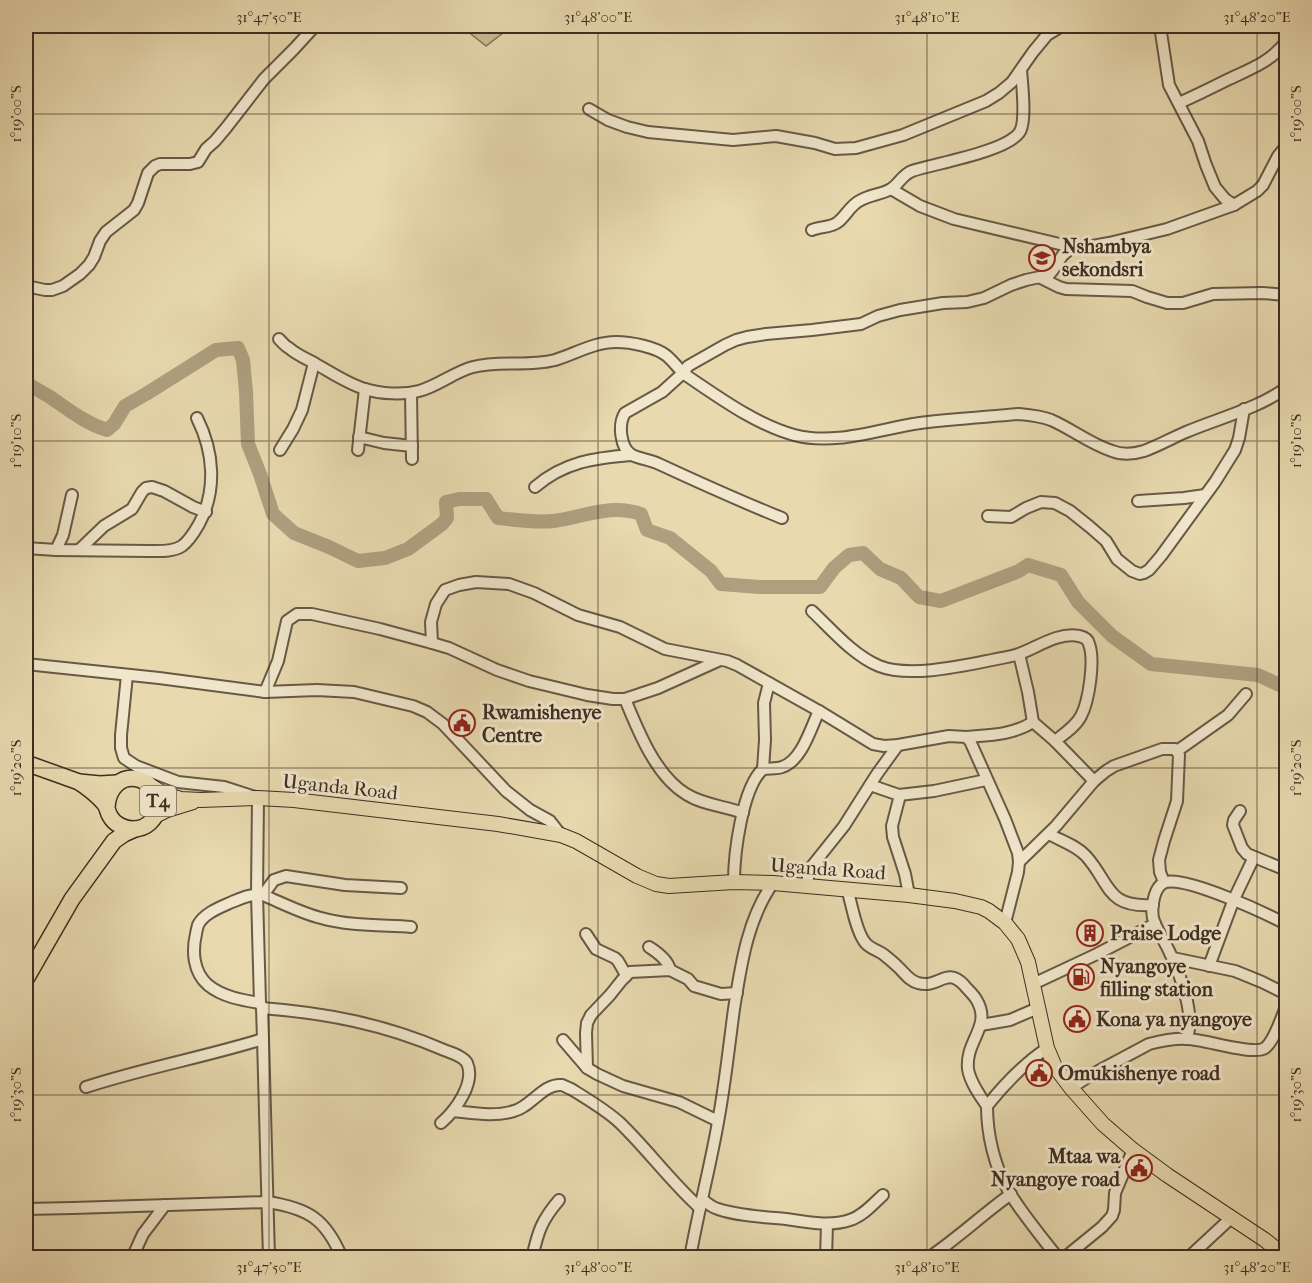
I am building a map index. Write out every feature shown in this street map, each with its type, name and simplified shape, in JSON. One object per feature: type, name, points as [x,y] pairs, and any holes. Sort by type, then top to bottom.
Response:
[{"type":"highway","name":"T4","points":[[26,763],[80,782],[100,784],[117,783],[126,779],[143,781],[151,786],[158,800],[158,808],[150,823],[114,841],[72,899],[26,979]]},
{"type":"highway","name":"T4","points":[[80,782],[96,795],[116,824],[135,830]]},
{"type":"highway","name":"T4","points":[[105,854],[104,843],[108,830],[107,798],[117,783]]},
{"type":"main road","name":"Uganda Road","points":[[151,786],[172,797],[201,800],[258,798],[294,800],[498,824],[561,835],[656,884],[684,886],[734,882],[807,885],[909,894],[973,904],[989,911],[1005,923],[1018,939],[1028,962],[1047,1048],[1055,1067],[1103,1124],[1167,1175],[1287,1257]]},
{"type":"main road","name":"Uganda Road","points":[[155,816],[180,805],[201,800]]},
{"type":"street","points":[[26,286],[52,290],[63,286],[80,274],[89,265],[106,232],[134,210],[148,173],[160,164],[198,162],[206,149],[215,141],[264,79],[315,26]]},
{"type":"street","points":[[589,110],[627,128],[648,132],[733,140],[776,136],[835,149],[856,148],[903,135],[986,101],[1005,89],[1047,35],[1062,26]]},
{"type":"street","points":[[1160,26],[1169,85],[1198,141],[1215,187],[1225,199],[1234,205]]},
{"type":"street","points":[[1179,103],[1265,62],[1287,42]]},
{"type":"street","points":[[813,230],[838,222],[854,204],[891,189],[907,173],[1010,142],[1022,128],[1021,70]]},
{"type":"street","points":[[891,189],[921,206],[954,219],[1072,247],[1093,246],[1158,231],[1234,205],[1263,185],[1278,156],[1287,146]]},
{"type":"street","points":[[631,455],[622,436],[622,418],[626,413],[662,392],[688,366],[725,345],[747,337],[861,324],[900,310],[984,298],[1018,282],[1048,275],[1072,247]]},
{"type":"street","points":[[1041,278],[1066,289],[1132,291],[1167,303],[1183,303],[1213,294],[1287,295]]},
{"type":"street","points":[[279,339],[314,363],[365,389],[411,393],[422,391],[474,367],[553,360],[616,342],[648,347],[660,352],[683,373],[745,414],[793,434],[810,438],[849,437],[918,424],[1019,414],[1051,420],[1094,444],[1114,452],[1129,454],[1144,451],[1244,409],[1287,388]]},
{"type":"street","points":[[280,450],[302,410],[314,363]]},
{"type":"street","points":[[358,450],[365,389]]},
{"type":"street","points":[[411,393],[412,459]]},
{"type":"street","points":[[988,516],[1011,517],[1041,502],[1055,503],[1070,511],[1106,541],[1118,559],[1132,571],[1144,573],[1149,570],[1205,495],[1235,450],[1244,409]]},
{"type":"street","points":[[26,548],[164,551],[182,546],[190,538],[206,512],[212,479],[205,436],[197,418]]},
{"type":"street","points":[[359,437],[412,446]]},
{"type":"street","points":[[536,487],[558,471],[575,464],[599,458],[631,455],[656,463],[782,518]]},
{"type":"street","points":[[79,550],[104,526],[132,509],[142,492],[148,487],[164,491],[206,512]]},
{"type":"street","points":[[57,550],[63,536],[72,495]]},
{"type":"street","points":[[1138,501],[1205,495]]},
{"type":"street","points":[[432,643],[430,622],[436,604],[445,590],[476,582],[509,584],[534,593],[578,615],[620,627],[664,649],[728,661],[746,669],[873,744],[898,745],[949,736],[966,738],[1007,733],[1033,722]]},
{"type":"street","points":[[812,611],[867,660],[897,670],[960,667],[1009,657],[1066,636],[1083,637],[1090,644],[1090,684],[1084,708],[1080,718],[1055,741]]},
{"type":"street","points":[[265,692],[278,661],[287,621],[297,614],[312,614],[380,629],[449,648],[529,681],[613,699],[625,699],[658,688],[720,660]]},
{"type":"street","points":[[1019,654],[1033,722],[1055,741],[1094,782]]},
{"type":"street","points":[[26,664],[170,679],[265,692],[317,690],[354,692],[413,706],[427,712],[449,730],[506,791],[530,810],[550,821],[561,835]]},
{"type":"street","points":[[127,675],[121,735],[124,758],[136,766],[178,782],[225,787],[258,798],[261,1006],[269,1257]]},
{"type":"street","points":[[734,882],[736,849],[743,813],[754,779],[763,769],[764,704],[769,683]]},
{"type":"street","points":[[1177,751],[1228,715],[1246,694]]},
{"type":"street","points":[[625,699],[650,754],[663,774],[676,787],[700,801],[743,813]]},
{"type":"street","points":[[763,769],[781,767],[796,758],[819,711]]},
{"type":"street","points":[[966,738],[970,741],[1013,838],[1020,862],[1005,923]]},
{"type":"street","points":[[807,885],[812,866],[844,826],[898,745]]},
{"type":"street","points":[[1020,862],[1106,771],[1124,762],[1171,748],[1179,755],[1177,801],[1159,860],[1164,882]]},
{"type":"street","points":[[870,785],[898,795],[934,791],[986,780]]},
{"type":"street","points":[[898,795],[892,826],[893,837],[909,894]]},
{"type":"street","points":[[1240,812],[1234,820],[1235,831],[1242,848],[1247,854],[1287,870]]},
{"type":"street","points":[[1048,834],[1080,850],[1109,890],[1122,901],[1130,905],[1153,905]]},
{"type":"street","points":[[1209,966],[1234,899],[1254,857]]},
{"type":"street","points":[[891,893],[905,874]]},
{"type":"street","points":[[401,888],[345,885],[286,876],[274,880],[260,894],[234,901],[206,915],[198,925],[194,942],[194,959],[206,983],[235,999],[261,1006],[325,1015],[380,1027],[461,1057],[467,1062],[469,1072],[466,1090],[453,1111],[441,1123]]},
{"type":"street","points":[[1186,1039],[1190,1028],[1180,978],[1153,916],[1153,905],[1160,885],[1173,881],[1184,883],[1234,899],[1287,924]]},
{"type":"street","points":[[690,1257],[718,1121],[739,973],[748,935],[759,904],[773,883]]},
{"type":"street","points":[[847,889],[865,943],[904,971],[912,982],[932,984],[954,977],[977,1002],[982,1014],[981,1025],[969,1053],[968,1068],[987,1106],[992,1148],[1007,1188],[1058,1257]]},
{"type":"street","points":[[260,894],[322,919],[411,927]]},
{"type":"street","points":[[1033,984],[1155,924]]},
{"type":"street","points":[[586,933],[596,949],[618,961],[625,977]]},
{"type":"street","points":[[649,947],[665,960],[670,970]]},
{"type":"street","points":[[1173,958],[1235,971],[1287,994]]},
{"type":"street","points":[[587,1068],[587,1023],[591,1015],[630,972],[670,970],[688,979],[694,986],[721,994],[737,993]]},
{"type":"street","points":[[1071,1088],[1149,1044],[1158,1042],[1199,1040],[1247,1050],[1261,1050],[1271,1042],[1287,1006]]},
{"type":"street","points":[[981,1025],[1010,1020],[1038,1008]]},
{"type":"street","points":[[86,1087],[263,1039]]},
{"type":"street","points":[[563,1041],[587,1068],[597,1074],[624,1086],[679,1102],[718,1121]]},
{"type":"street","points":[[987,1106],[1024,1065],[1047,1048]]},
{"type":"street","points":[[453,1111],[514,1112],[550,1088],[562,1085],[622,1125],[652,1155],[689,1198],[701,1204],[729,1212],[827,1224],[853,1219],[865,1212],[883,1195]]},
{"type":"street","points":[[1064,1257],[1102,1227],[1112,1216],[1118,1185],[1133,1150]]},
{"type":"street","points":[[931,1256],[1011,1194]]},
{"type":"street","points":[[532,1257],[542,1224],[559,1200]]},
{"type":"street","points":[[26,1209],[267,1202],[284,1204],[301,1210],[327,1229],[342,1257]]},
{"type":"street","points":[[132,1257],[142,1234],[165,1205]]},
{"type":"street","points":[[1188,1257],[1231,1218]]},
{"type":"street","points":[[826,1257],[827,1224]]},
{"type":"shaded area","points":[[461,26],[512,26],[486,46]]},
{"type":"waterway","points":[[26,383],[84,420],[107,430],[114,424],[125,406],[216,350],[238,348],[243,360],[248,444],[273,514],[294,533],[358,561],[385,558],[408,549],[447,518],[446,502],[459,499],[486,499],[498,518],[540,522],[608,510],[641,514],[647,530],[670,538],[711,571],[721,584],[759,587],[820,587],[834,568],[849,555],[863,553],[880,569],[901,578],[919,597],[941,601],[1019,571],[1028,565],[1061,575],[1078,602],[1112,636],[1151,664],[1258,675],[1286,688]]},
{"type":"place","name":"Nshambya sekondsri","points":[[1042,258]]},
{"type":"place","name":"Rwamishenye Centre","points":[[462,723]]},
{"type":"place","name":"Praise Lodge","points":[[1090,933]]},
{"type":"place","name":"Nyangoye filling station","points":[[1081,977]]},
{"type":"place","name":"Kona ya nyangoye","points":[[1077,1019]]},
{"type":"place","name":"Omukishenye road","points":[[1039,1073]]},
{"type":"place","name":"Mtaa wa Nyangoye road","points":[[1139,1168]]}]
